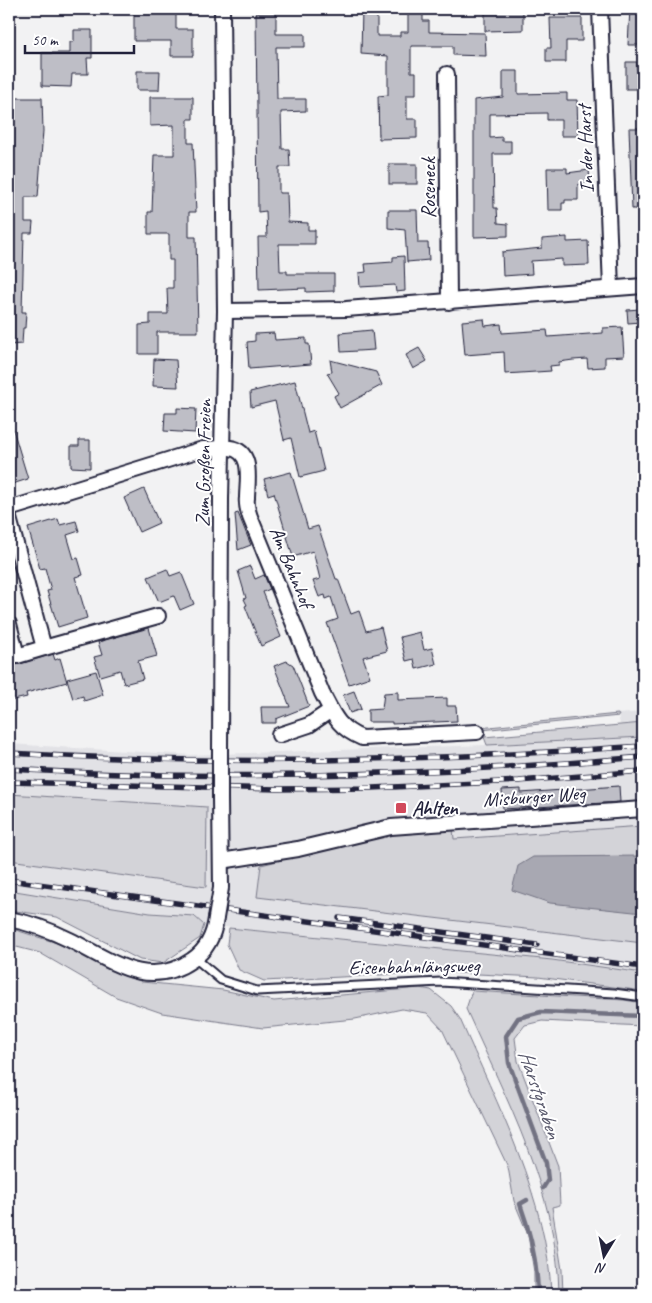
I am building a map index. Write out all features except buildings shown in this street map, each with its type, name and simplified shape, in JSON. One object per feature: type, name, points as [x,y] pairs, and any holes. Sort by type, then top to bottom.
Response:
[{"type":"street","name":"Zum Großen Freien","points":[[195,958],[212,936],[221,888],[220,754],[225,311],[222,9]]},
{"type":"street","name":"In der Harst","points":[[600,9],[611,288]]},
{"type":"street","name":"Roseneck","points":[[447,74],[449,302]]},
{"type":"street","points":[[225,311],[346,309],[643,286]]},
{"type":"street","points":[[9,509],[203,449],[223,448]]},
{"type":"street","name":"Am Bahnhof","points":[[223,448],[232,448],[240,452],[248,465],[249,479],[246,499],[250,517],[331,710],[346,731],[362,738],[478,732]]},
{"type":"street","points":[[9,518],[44,648]]},
{"type":"street","points":[[9,624],[13,657],[158,616]]},
{"type":"street","points":[[279,735],[309,725],[331,710]]},
{"type":"street","name":"Misburger Weg","points":[[221,861],[298,849],[391,827],[643,809]]},
{"type":"street","points":[[9,919],[30,923],[68,939],[126,968],[139,972],[170,972],[195,958]]},
{"type":"lane","name":"Eisenbahnlängsweg","points":[[195,958],[221,980],[257,991],[441,982],[614,993],[643,997]]},
{"type":"shaded area","points":[[643,712],[643,723],[620,724],[618,714]]},
{"type":"shaded area","points":[[618,714],[619,716],[481,730],[479,728]]},
{"type":"shaded area","points":[[643,723],[643,737],[487,745],[484,737]]},
{"type":"shaded area","points":[[643,737],[643,826],[453,839],[453,830],[257,897],[643,943],[643,973],[552,960],[204,925],[194,916],[150,913],[9,890],[9,860],[206,887],[207,807],[9,794],[9,744],[191,755],[487,745]]},
{"type":"shaded area","points":[[9,794],[207,807],[206,887],[9,860]]},
{"type":"shaded area","points":[[643,826],[643,943],[257,897],[261,865],[386,835],[453,829],[454,839]]},
{"type":"shaded area","points":[[643,856],[643,913],[550,903],[512,890],[518,866],[533,857]]},
{"type":"shaded area","points":[[9,890],[150,913],[194,916],[204,925],[200,938],[163,963],[140,960],[57,917],[9,910]]},
{"type":"shaded area","points":[[9,928],[70,947],[142,982],[223,990],[274,1001],[420,988],[431,990],[451,1006],[460,1019],[518,1153],[541,1223],[548,1259],[551,1294],[534,1294],[534,1272],[528,1235],[514,1201],[508,1167],[442,1029],[427,1013],[402,1009],[355,1019],[263,1028],[162,1013],[116,997],[40,953],[9,945]]},
{"type":"shaded area","points":[[229,928],[552,960],[643,973],[643,991],[538,977],[438,972],[264,981],[239,970],[227,944]]},
{"type":"shaded area","points":[[472,991],[624,1000],[643,1003],[643,1026],[542,1021],[525,1025],[515,1038],[518,1061],[558,1166],[560,1205],[552,1207],[562,1270],[563,1294],[559,1294],[550,1220],[540,1184],[513,1112],[466,1009]]},
{"type":"waterway","name":"Harstgraben","points":[[543,1188],[548,1180],[546,1163],[509,1063],[506,1036],[518,1018],[541,1012],[643,1016]]},
{"type":"waterway","name":"Harstgraben","points":[[527,1200],[520,1204],[533,1248],[538,1294]]},
{"type":"railway","points":[[9,753],[167,759],[326,760],[485,755],[643,746]]},
{"type":"railway","points":[[9,769],[168,775],[326,775],[485,768],[643,757]]},
{"type":"railway","points":[[9,782],[277,789],[372,788],[519,781],[643,771]]},
{"type":"railway","points":[[9,880],[643,967]]},
{"type":"railway","points":[[339,918],[537,945]]},
{"type":"place","name":"Ahlten","points":[[401,808]]}]
